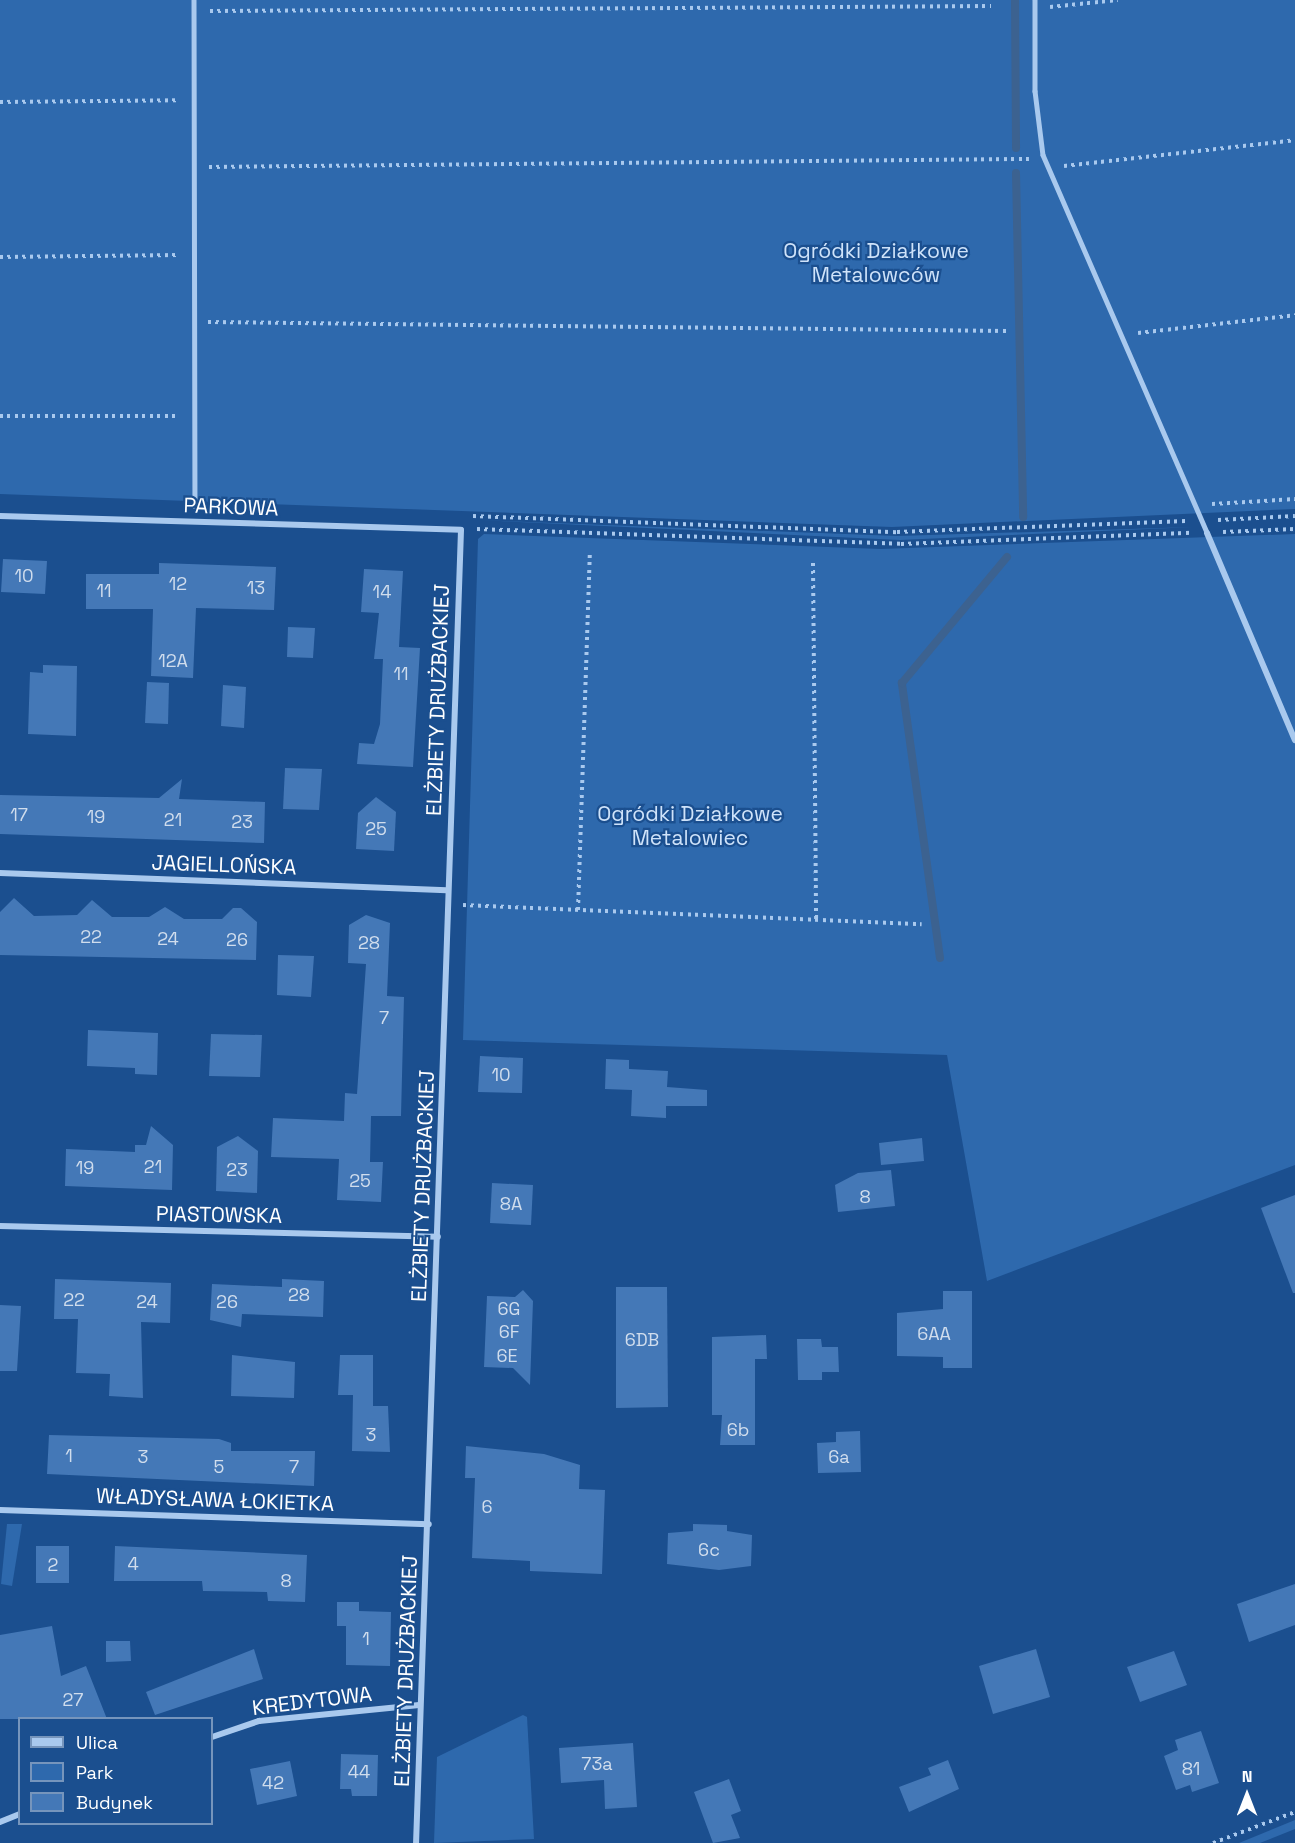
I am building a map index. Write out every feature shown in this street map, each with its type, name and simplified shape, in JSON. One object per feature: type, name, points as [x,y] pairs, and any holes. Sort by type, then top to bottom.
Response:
[{"type":"street","name":"PARKOWA","points":[[0,516],[461,530]]},
{"type":"street","name":"ELŻBIETY DRUŻBACKIEJ","points":[[416,1843],[419,1705],[429,1524],[447,890],[461,530]]},
{"type":"street","points":[[1207,533],[1295,740]]},
{"type":"street","name":"JAGIELLOŃSKA","points":[[0,873],[447,890]]},
{"type":"street","name":"PIASTOWSKA","points":[[0,1226],[438,1237]]},
{"type":"street","name":"WŁADYSŁAWA ŁOKIETKA","points":[[0,1510],[429,1524]]},
{"type":"street","name":"KREDYTOWA","points":[[213,1737],[259,1721],[419,1705]]},
{"type":"street","points":[[0,1822],[18,1815]]},
{"type":"lane","points":[[194,0],[197,105],[195,506]]},
{"type":"lane","points":[[1035,0],[1035,91],[1043,155],[1052,167],[1125,335],[1207,533]]},
{"type":"path","points":[[1035,9],[1118,0]]},
{"type":"path","points":[[194,11],[991,6]]},
{"type":"path","points":[[0,102],[177,100],[197,105]]},
{"type":"path","points":[[1052,167],[1295,140]]},
{"type":"path","points":[[196,167],[1016,162],[1043,155]]},
{"type":"path","points":[[0,257],[196,255]]},
{"type":"path","points":[[1125,335],[1295,315]]},
{"type":"path","points":[[195,322],[1007,331]]},
{"type":"path","points":[[0,416],[195,416]]},
{"type":"path","points":[[1197,505],[1295,499]]},
{"type":"path","points":[[473,516],[897,532],[1295,516]]},
{"type":"path","points":[[461,530],[901,544],[1295,529]]},
{"type":"path","points":[[578,910],[590,553]]},
{"type":"path","points":[[813,563],[816,920]]},
{"type":"path","points":[[447,905],[922,924]]},
{"type":"path","points":[[1213,1843],[1295,1812]]},
{"type":"green space","name":"Ogródki Działkowe Metalowców","points":[[0,0],[1295,0],[1295,509],[892,527],[0,494]]},
{"type":"green space","points":[[478,520],[897,536],[1194,527],[900,540]]},
{"type":"green space","name":"Ogródki Działkowe Metalowiec","points":[[484,534],[881,549],[1295,534],[1295,1165],[987,1281],[947,1055],[463,1040],[478,539]]},
{"type":"green space","points":[[7,1524],[22,1524],[12,1586],[1,1584]]},
{"type":"green space","points":[[523,1715],[527,1717],[534,1839],[434,1843],[437,1757]]},
{"type":"green space","points":[[1295,1820],[1295,1829],[1260,1843],[1239,1843]]},
{"type":"building","points":[[3,559],[47,561],[45,594],[1,592]]},
{"type":"building","points":[[159,563],[276,567],[274,610],[196,608],[193,678],[151,676],[153,609],[86,609],[86,574],[159,574]]},
{"type":"building","points":[[364,569],[403,571],[399,647],[420,648],[413,767],[357,764],[359,743],[374,744],[380,724],[383,659],[374,659],[379,613],[361,612]]},
{"type":"building","points":[[288,627],[315,628],[313,658],[287,657]]},
{"type":"building","points":[[43,665],[77,666],[76,736],[28,734],[30,672],[43,673]]},
{"type":"building","points":[[147,682],[169,683],[168,724],[145,723]]},
{"type":"building","points":[[223,685],[246,687],[244,728],[221,726]]},
{"type":"building","points":[[285,768],[322,769],[319,810],[283,809]]},
{"type":"building","points":[[182,779],[179,799],[265,802],[264,843],[0,834],[0,795],[159,798]]},
{"type":"building","points":[[376,797],[396,812],[394,851],[356,849],[358,813]]},
{"type":"building","points":[[14,898],[34,916],[77,915],[92,900],[112,917],[149,917],[165,907],[184,919],[222,919],[233,908],[241,908],[257,922],[256,960],[0,955],[0,912]]},
{"type":"building","points":[[366,915],[390,923],[387,996],[404,997],[401,1116],[371,1116],[370,1162],[383,1162],[381,1202],[337,1200],[339,1159],[271,1157],[273,1118],[344,1121],[345,1093],[357,1094],[366,964],[348,963],[349,925]]},
{"type":"building","points":[[278,955],[314,956],[311,997],[277,995]]},
{"type":"building","points":[[88,1030],[158,1033],[157,1075],[135,1074],[135,1068],[87,1066]]},
{"type":"building","points":[[211,1034],[262,1035],[260,1077],[209,1076]]},
{"type":"building","points":[[480,1056],[523,1058],[522,1093],[478,1092]]},
{"type":"building","points":[[606,1059],[629,1060],[629,1069],[668,1071],[667,1087],[707,1090],[707,1106],[666,1106],[666,1118],[631,1116],[632,1090],[605,1089]]},
{"type":"building","points":[[151,1126],[173,1145],[172,1190],[65,1186],[66,1149],[135,1152],[135,1145],[146,1145]]},
{"type":"building","points":[[238,1136],[258,1151],[257,1193],[216,1191],[217,1147]]},
{"type":"building","points":[[922,1138],[924,1161],[881,1165],[879,1143]]},
{"type":"building","points":[[891,1170],[895,1206],[838,1212],[835,1185],[858,1173]]},
{"type":"building","points":[[492,1183],[533,1185],[531,1225],[490,1223]]},
{"type":"building","points":[[1295,1195],[1295,1293],[1293,1293],[1261,1208]]},
{"type":"building","points":[[55,1279],[171,1283],[170,1323],[141,1322],[143,1398],[109,1396],[110,1374],[76,1373],[78,1319],[54,1319]]},
{"type":"building","points":[[282,1279],[324,1281],[323,1317],[242,1314],[241,1327],[210,1320],[212,1284],[282,1287]]},
{"type":"building","points":[[616,1287],[667,1287],[668,1407],[616,1408]]},
{"type":"building","points":[[523,1290],[533,1301],[530,1385],[513,1368],[484,1367],[487,1296],[515,1297]]},
{"type":"building","points":[[943,1291],[972,1291],[972,1368],[943,1368],[943,1357],[897,1356],[897,1313],[943,1309]]},
{"type":"building","points":[[0,1305],[21,1306],[17,1371],[0,1371]]},
{"type":"building","points":[[766,1335],[767,1359],[755,1359],[755,1445],[720,1445],[722,1415],[712,1415],[712,1337]]},
{"type":"building","points":[[797,1339],[821,1339],[822,1347],[838,1347],[839,1372],[822,1372],[822,1380],[798,1380]]},
{"type":"building","points":[[232,1355],[295,1362],[294,1398],[231,1396]]},
{"type":"building","points":[[340,1355],[373,1355],[373,1406],[388,1406],[390,1452],[352,1451],[353,1395],[338,1395]]},
{"type":"building","points":[[860,1431],[861,1472],[818,1473],[817,1443],[836,1442],[836,1432]]},
{"type":"building","points":[[49,1435],[219,1439],[231,1443],[231,1451],[315,1451],[314,1486],[47,1474]]},
{"type":"building","points":[[466,1446],[544,1454],[580,1465],[579,1489],[605,1490],[602,1574],[530,1571],[530,1561],[472,1558],[475,1478],[465,1478]]},
{"type":"building","points":[[693,1524],[727,1525],[727,1531],[752,1535],[751,1566],[719,1570],[667,1564],[668,1533],[693,1531]]},
{"type":"building","points":[[36,1546],[69,1546],[69,1583],[36,1583]]},
{"type":"building","points":[[115,1546],[307,1555],[305,1602],[268,1601],[267,1592],[203,1591],[202,1581],[114,1581]]},
{"type":"building","points":[[1295,1584],[1295,1625],[1249,1642],[1237,1604]]},
{"type":"building","points":[[337,1602],[359,1602],[359,1611],[391,1612],[390,1666],[346,1665],[346,1626],[337,1626]]},
{"type":"building","points":[[52,1626],[61,1676],[86,1666],[106,1717],[0,1719],[0,1635]]},
{"type":"building","points":[[106,1641],[130,1641],[131,1661],[106,1662]]},
{"type":"building","points":[[254,1649],[263,1679],[155,1715],[146,1692]]},
{"type":"building","points":[[1036,1649],[1050,1697],[993,1714],[979,1666]]},
{"type":"building","points":[[1174,1651],[1187,1685],[1140,1702],[1127,1667]]},
{"type":"building","points":[[1201,1731],[1219,1783],[1192,1792],[1190,1785],[1176,1790],[1164,1756],[1178,1750],[1175,1740]]},
{"type":"building","points":[[633,1743],[637,1807],[605,1809],[604,1780],[561,1783],[559,1748]]},
{"type":"building","points":[[341,1754],[378,1755],[377,1796],[352,1796],[351,1789],[340,1789]]},
{"type":"building","points":[[948,1760],[959,1789],[909,1812],[899,1787],[931,1775],[928,1768]]},
{"type":"building","points":[[290,1761],[297,1796],[257,1805],[250,1769]]},
{"type":"building","points":[[729,1779],[741,1811],[731,1815],[740,1838],[713,1843],[694,1792]]},
{"type":"waterway","points":[[1015,0],[1016,148]]},
{"type":"waterway","points":[[1016,173],[1023,517]]},
{"type":"waterway","points":[[940,958],[902,683],[1007,557]]}]
